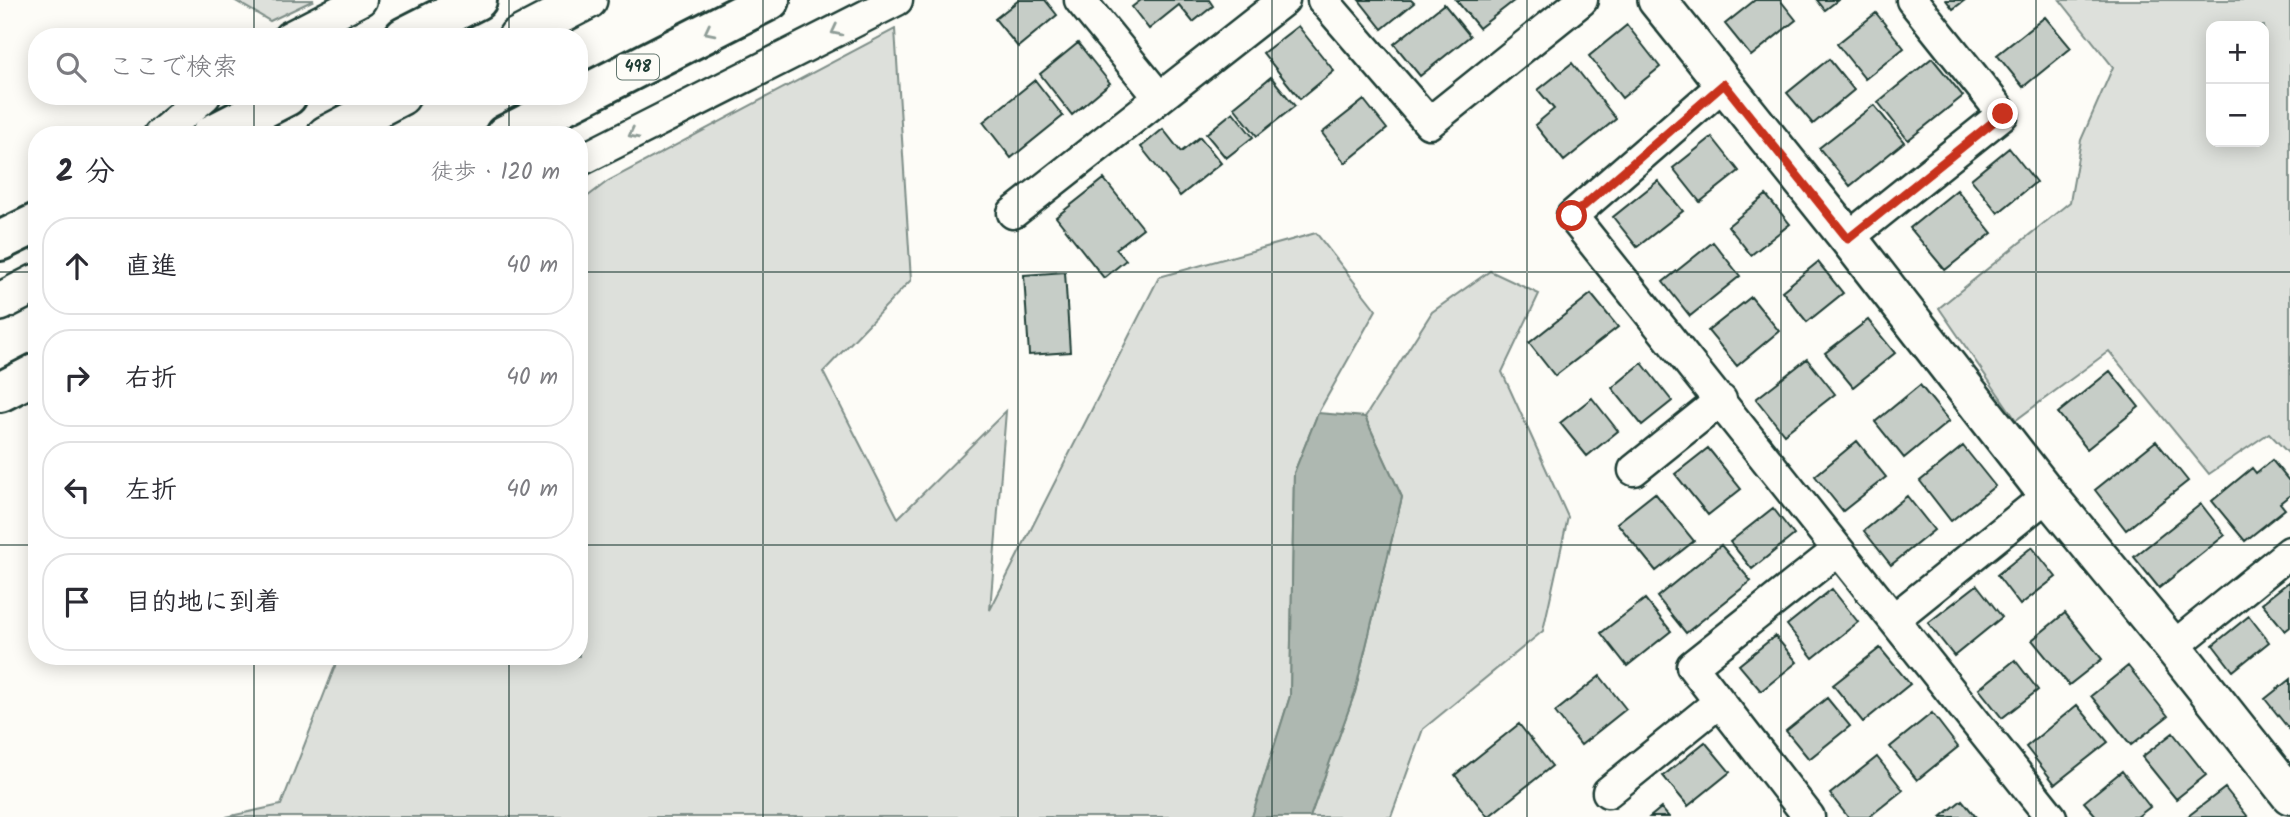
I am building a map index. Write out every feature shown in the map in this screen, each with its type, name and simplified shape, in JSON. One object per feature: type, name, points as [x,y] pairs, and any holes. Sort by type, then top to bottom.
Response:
[{"type":"highway","points":[[422,28],[477,0]]},
{"type":"highway","name":"498","points":[[588,93],[770,0]]},
{"type":"highway","points":[[229,126],[269,105]]},
{"type":"highway","name":"498","points":[[523,126],[564,105]]},
{"type":"highway","points":[[0,241],[28,227]]},
{"type":"highway","points":[[0,392],[28,378]]},
{"type":"street","points":[[307,28],[361,0]]},
{"type":"street","points":[[534,28],[588,0]]},
{"type":"street","points":[[588,156],[897,0]]},
{"type":"street","points":[[1080,0],[1159,97]]},
{"type":"street","points":[[1013,213],[1284,0]]},
{"type":"street","points":[[1323,0],[1429,123],[1582,0]]},
{"type":"street","points":[[1657,0],[2048,495],[2290,795]]},
{"type":"street","points":[[1848,239],[2003,114],[1912,0]]},
{"type":"street","points":[[1724,84],[1572,216],[2051,817]]},
{"type":"street","points":[[170,126],[194,105]]},
{"type":"street","points":[[343,126],[384,105]]},
{"type":"street","points":[[0,302],[28,288]]},
{"type":"street","points":[[1634,470],[1720,400]]},
{"type":"street","points":[[1894,619],[2048,495]]},
{"type":"street","points":[[1809,817],[1692,666],[1838,550]]},
{"type":"street","points":[[2173,647],[2290,552]]},
{"type":"street","points":[[1608,792],[1719,702]]},
{"type":"shaded area","points":[[234,0],[314,0],[270,21]]},
{"type":"shaded area","points":[[2060,0],[2290,0],[2290,455],[2269,433],[2209,474],[2109,351],[2016,420],[1939,308],[2070,202],[2081,140],[2113,67]]},
{"type":"shaded area","points":[[895,29],[911,280],[823,372],[898,518],[1006,411],[990,610],[1159,277],[1316,233],[1376,310],[1318,413],[1294,473],[1290,696],[1252,817],[226,817],[281,805],[335,665],[588,665],[588,196],[608,181]]},
{"type":"shaded area","points":[[1490,271],[1539,294],[1502,372],[1568,517],[1543,631],[1423,729],[1391,817],[1310,817],[1355,692],[1402,497],[1365,417],[1432,312]]},
{"type":"shaded area","points":[[1318,413],[1365,417],[1402,497],[1355,692],[1310,817],[1252,817],[1290,696],[1294,473]]},
{"type":"building","points":[[1019,0],[1045,0],[1057,15],[1018,47],[995,19]]},
{"type":"building","points":[[1141,0],[1209,0],[1213,6],[1193,22],[1179,5],[1149,29],[1132,7]]},
{"type":"building","points":[[1359,0],[1411,0],[1414,3],[1382,29]]},
{"type":"building","points":[[1456,0],[1515,0],[1479,28]]},
{"type":"building","points":[[1755,0],[1780,0],[1796,20],[1751,56],[1725,24]]},
{"type":"building","points":[[1817,0],[1838,0],[1825,10]]},
{"type":"building","points":[[1946,0],[1965,0],[1953,9]]},
{"type":"building","points":[[1444,4],[1470,36],[1420,76],[1394,44]]},
{"type":"building","points":[[1876,13],[1904,48],[1865,79],[1837,44]]},
{"type":"building","points":[[2045,17],[2071,48],[2023,87],[1997,55]]},
{"type":"building","points":[[1627,25],[1660,67],[1622,98],[1589,56]]},
{"type":"building","points":[[1298,26],[1334,71],[1300,99],[1263,53]]},
{"type":"building","points":[[1078,43],[1110,83],[1072,115],[1040,74]]},
{"type":"building","points":[[1932,58],[1963,96],[1908,140],[1878,102]]},
{"type":"building","points":[[1829,59],[1854,90],[1813,124],[1787,93]]},
{"type":"building","points":[[1572,63],[1616,119],[1564,161],[1535,125],[1554,109],[1538,90]]},
{"type":"building","points":[[1271,77],[1295,106],[1257,136],[1234,107]]},
{"type":"building","points":[[1035,80],[1063,116],[1011,158],[983,122]]},
{"type":"building","points":[[1364,100],[1387,129],[1345,163],[1322,133]]},
{"type":"building","points":[[1874,105],[1904,142],[1850,186],[1819,148]]},
{"type":"building","points":[[1233,112],[1253,137],[1226,158],[1206,134]]},
{"type":"building","points":[[1163,129],[1181,152],[1200,137],[1221,163],[1180,196],[1141,147]]},
{"type":"building","points":[[1712,137],[1739,171],[1700,202],[1673,168]]},
{"type":"building","points":[[2009,148],[2036,182],[1998,213],[1971,179]]},
{"type":"building","points":[[1104,179],[1143,228],[1116,249],[1126,260],[1104,278],[1056,217]]},
{"type":"building","points":[[1658,181],[1683,211],[1637,247],[1613,217]]},
{"type":"building","points":[[1957,190],[1992,233],[1945,270],[1910,228]]},
{"type":"building","points":[[1766,195],[1790,224],[1751,255],[1728,226]]},
{"type":"building","points":[[1713,242],[1740,276],[1690,316],[1663,282]]},
{"type":"building","points":[[1818,262],[1843,293],[1807,322],[1782,291]]},
{"type":"building","points":[[1065,272],[1070,352],[1029,355],[1024,275]]},
{"type":"building","points":[[1591,294],[1618,327],[1555,376],[1529,343]]},
{"type":"building","points":[[1751,297],[1779,331],[1737,366],[1708,331]]},
{"type":"building","points":[[1868,320],[1895,353],[1853,387],[1825,353]]},
{"type":"building","points":[[1807,359],[1835,394],[1784,434],[1756,399]]},
{"type":"building","points":[[1642,363],[1672,401],[1642,425],[1612,388]]},
{"type":"building","points":[[2110,371],[2139,407],[2087,449],[2058,413]]},
{"type":"building","points":[[1920,385],[1949,421],[1904,458],[1875,422]]},
{"type":"building","points":[[1592,398],[1618,431],[1587,456],[1560,423]]},
{"type":"building","points":[[1857,441],[1886,477],[1843,511],[1815,476]]},
{"type":"building","points":[[2156,441],[2188,481],[2126,530],[2095,490]]},
{"type":"building","points":[[1963,446],[1995,486],[1951,521],[1920,481]]},
{"type":"building","points":[[1708,448],[1741,489],[1708,515],[1675,474]]},
{"type":"building","points":[[2272,460],[2290,482],[2290,495],[2280,503],[2285,509],[2245,541],[2212,501],[2252,468],[2256,473]]},
{"type":"building","points":[[1655,493],[1694,541],[1656,571],[1617,523]]},
{"type":"building","points":[[1907,496],[1934,530],[1891,565],[1864,531]]},
{"type":"building","points":[[2201,504],[2225,535],[2159,588],[2134,557]]},
{"type":"building","points":[[1773,508],[1794,535],[1752,569],[1730,542]]},
{"type":"building","points":[[1721,545],[1751,581],[1686,633],[1657,597]]},
{"type":"building","points":[[2032,547],[2056,577],[2020,605],[1997,575]]},
{"type":"building","points":[[2290,581],[2290,627],[2285,631],[2262,603]]},
{"type":"building","points":[[1977,585],[2002,617],[1954,656],[1928,623]]},
{"type":"building","points":[[1832,589],[1858,622],[1813,658],[1787,625]]},
{"type":"building","points":[[1645,599],[1671,631],[1627,666],[1601,633]]},
{"type":"building","points":[[2065,613],[2102,659],[2069,685],[2032,640]]},
{"type":"building","points":[[2249,616],[2269,642],[2233,671],[2213,645]]},
{"type":"building","points":[[1775,636],[1797,662],[1761,691],[1739,665]]},
{"type":"building","points":[[1880,648],[1910,684],[1863,722],[1833,685]]},
{"type":"building","points":[[2015,660],[2038,690],[2002,718],[1979,689]]},
{"type":"building","points":[[2128,666],[2168,716],[2131,745],[2091,696]]},
{"type":"building","points":[[1600,676],[1626,709],[1581,745],[1555,712]]},
{"type":"building","points":[[2290,679],[2290,728],[2289,729],[2265,699]]},
{"type":"building","points":[[1827,698],[1850,726],[1809,759],[1786,731]]},
{"type":"building","points":[[2077,705],[2108,742],[2055,784],[2026,747]]},
{"type":"building","points":[[1932,713],[1958,747],[1917,780],[1890,747]]},
{"type":"building","points":[[1519,724],[1552,766],[1488,817],[1455,775]]},
{"type":"building","points":[[2173,733],[2206,775],[2176,799],[2142,757]]},
{"type":"building","points":[[1705,742],[1730,772],[1688,806],[1663,776]]},
{"type":"building","points":[[1877,757],[1903,790],[1869,817],[1848,817],[1830,794]]},
{"type":"building","points":[[2122,771],[2150,807],[2137,817],[2097,817],[2084,802]]},
{"type":"building","points":[[2225,788],[2248,817],[2187,817]]},
{"type":"building","points":[[1962,800],[1976,817],[1941,817]]},
{"type":"building","points":[[1661,808],[1669,817],[1650,817]]},
{"type":"route","points":[[1572,216],[1724,84],[1848,239],[2003,114]]}]
